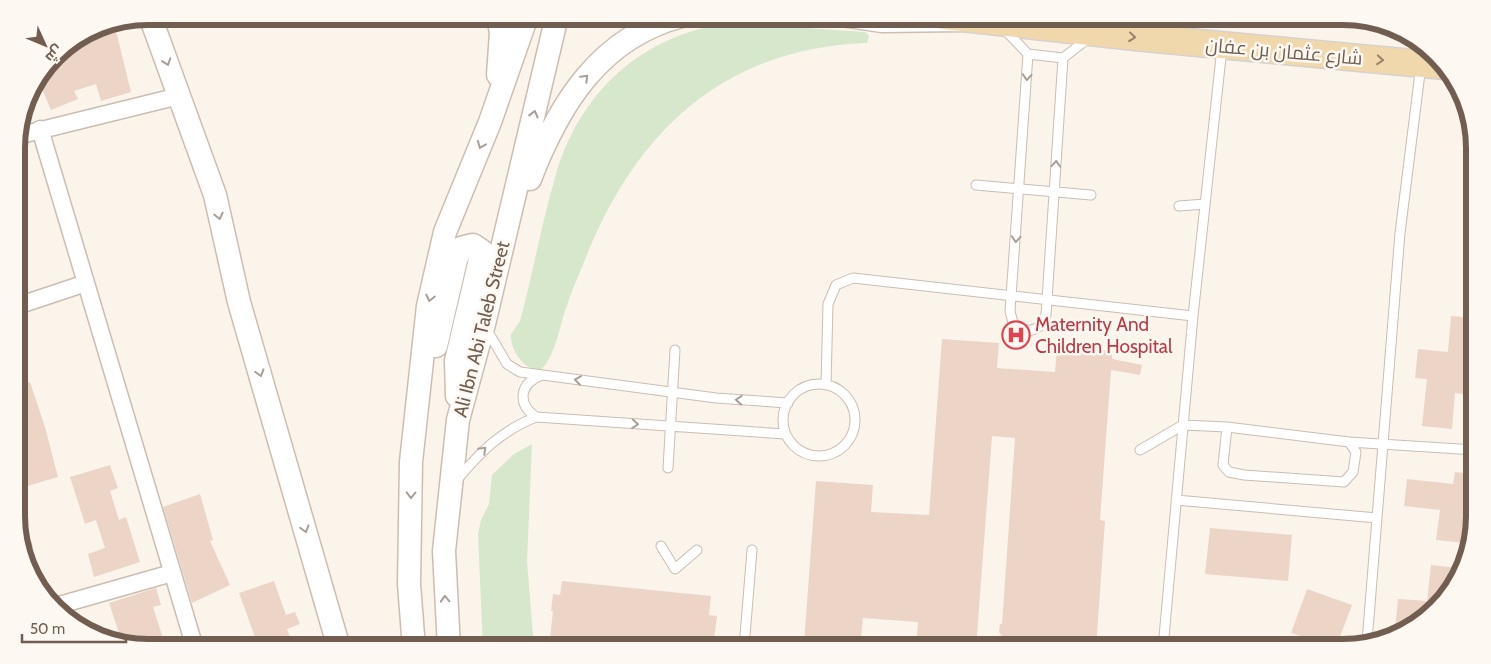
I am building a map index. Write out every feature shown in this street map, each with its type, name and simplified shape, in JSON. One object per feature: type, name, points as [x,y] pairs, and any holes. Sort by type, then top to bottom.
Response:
[{"type":"main road","name":"شارع عثمان بن عفان","points":[[1017,25],[1433,64]]},
{"type":"street","points":[[154,25],[215,195],[239,302],[336,639]]},
{"type":"street","points":[[490,122],[500,67],[498,25]]},
{"type":"street","points":[[413,639],[409,584],[411,462],[428,306],[446,232],[490,122],[524,25]]},
{"type":"street","name":"Ali Ibn Abi Taleb Street","points":[[449,639],[444,551],[458,420],[484,324],[497,263],[556,25]]},
{"type":"street","points":[[497,263],[544,142],[577,86],[618,45],[657,25]]},
{"type":"street","points":[[26,133],[179,96]]},
{"type":"street","points":[[40,129],[192,639]]},
{"type":"street","points":[[411,462],[456,260],[460,248],[473,245],[482,251],[456,361],[458,420]]},
{"type":"street","points":[[25,303],[86,283]]},
{"type":"street","points":[[62,604],[172,573]]},
{"type":"lane","points":[[1000,25],[1028,54],[1063,58],[1095,33]]},
{"type":"lane","points":[[1164,639],[1193,316],[1222,45]]},
{"type":"lane","points":[[1028,54],[1010,317],[1013,323],[1023,330],[1029,331],[1035,330],[1044,321],[1048,300],[1063,58]]},
{"type":"lane","points":[[1367,637],[1400,233],[1433,64]]},
{"type":"lane","points":[[976,185],[1055,190],[1090,196]]},
{"type":"lane","points":[[1179,206],[1205,204]]},
{"type":"lane","points":[[826,385],[828,304],[836,285],[852,278],[1193,316]]},
{"type":"lane","points":[[484,324],[507,364],[520,372],[716,398],[788,403]]},
{"type":"lane","points":[[668,468],[675,350]]},
{"type":"lane","points":[[520,372],[525,388]]},
{"type":"lane","points":[[536,417],[525,407],[523,398],[525,388],[532,379],[543,375]]},
{"type":"lane","points":[[809,385],[826,385],[834,387],[846,396],[854,410],[855,425],[852,435],[844,446],[833,453],[820,456],[800,451],[785,434],[783,428],[784,408],[796,391],[809,385]]},
{"type":"lane","points":[[451,487],[490,444],[514,426],[536,417],[785,434]]},
{"type":"lane","points":[[1140,450],[1183,425],[1227,427],[1383,445],[1466,450]]},
{"type":"lane","points":[[1227,427],[1223,465],[1229,472],[1244,475],[1344,482],[1353,472],[1356,452],[1350,442]]},
{"type":"lane","points":[[1176,500],[1377,518]]},
{"type":"lane","points":[[661,546],[675,569],[697,550]]},
{"type":"lane","points":[[745,639],[752,550]]},
{"type":"green space","points":[[720,25],[761,25],[865,32],[869,36],[867,43],[816,49],[769,61],[728,80],[691,106],[658,137],[629,174],[605,215],[572,290],[546,364],[541,370],[529,367],[516,353],[511,340],[511,334],[520,321],[555,178],[566,147],[580,119],[598,94],[619,72],[643,54],[669,40],[699,29]]},
{"type":"green space","points":[[532,444],[527,561],[533,639],[483,639],[478,534],[481,520],[489,504],[492,475],[514,454]]},
{"type":"building","points":[[114,30],[131,92],[101,101],[96,84],[74,91],[78,99],[51,110],[41,87],[52,70],[70,70],[70,52],[73,50],[86,41]]},
{"type":"building","points":[[1451,316],[1466,317],[1466,394],[1455,393],[1452,429],[1422,426],[1427,379],[1415,378],[1418,349],[1448,352]]},
{"type":"building","points":[[942,339],[999,343],[997,368],[1055,372],[1057,347],[1112,351],[1112,359],[1142,365],[1140,375],[1111,370],[1100,520],[1105,521],[1097,639],[1004,639],[999,632],[1000,624],[1002,624],[1015,438],[992,436],[977,639],[917,639],[918,622],[863,618],[861,639],[804,639],[816,481],[873,485],[871,512],[929,515]]},
{"type":"building","points":[[30,382],[45,427],[58,477],[25,487],[25,384]]},
{"type":"building","points":[[110,465],[118,488],[110,491],[119,520],[126,517],[140,562],[94,577],[88,554],[105,548],[96,520],[85,524],[70,477]]},
{"type":"building","points":[[1455,472],[1466,473],[1466,516],[1463,543],[1436,540],[1440,510],[1404,506],[1407,479],[1453,484]]},
{"type":"building","points":[[200,494],[213,540],[210,541],[230,585],[192,603],[163,507]]},
{"type":"building","points":[[1210,528],[1292,535],[1288,581],[1205,574]]},
{"type":"building","points":[[1431,565],[1455,568],[1441,591],[1430,603],[1418,614],[1395,627],[1398,599],[1427,601]]},
{"type":"building","points":[[274,581],[286,615],[295,612],[300,624],[287,629],[291,639],[256,639],[239,593]]},
{"type":"building","points":[[562,581],[711,596],[709,615],[717,616],[714,639],[550,639],[553,594],[560,595]]},
{"type":"building","points":[[156,588],[161,605],[153,607],[163,638],[140,639],[120,636],[109,603]]},
{"type":"building","points":[[1307,589],[1352,605],[1339,639],[1310,639],[1291,633]]},
{"type":"place","name":"Maternity And Children Hospital","points":[[1016,335]]}]
